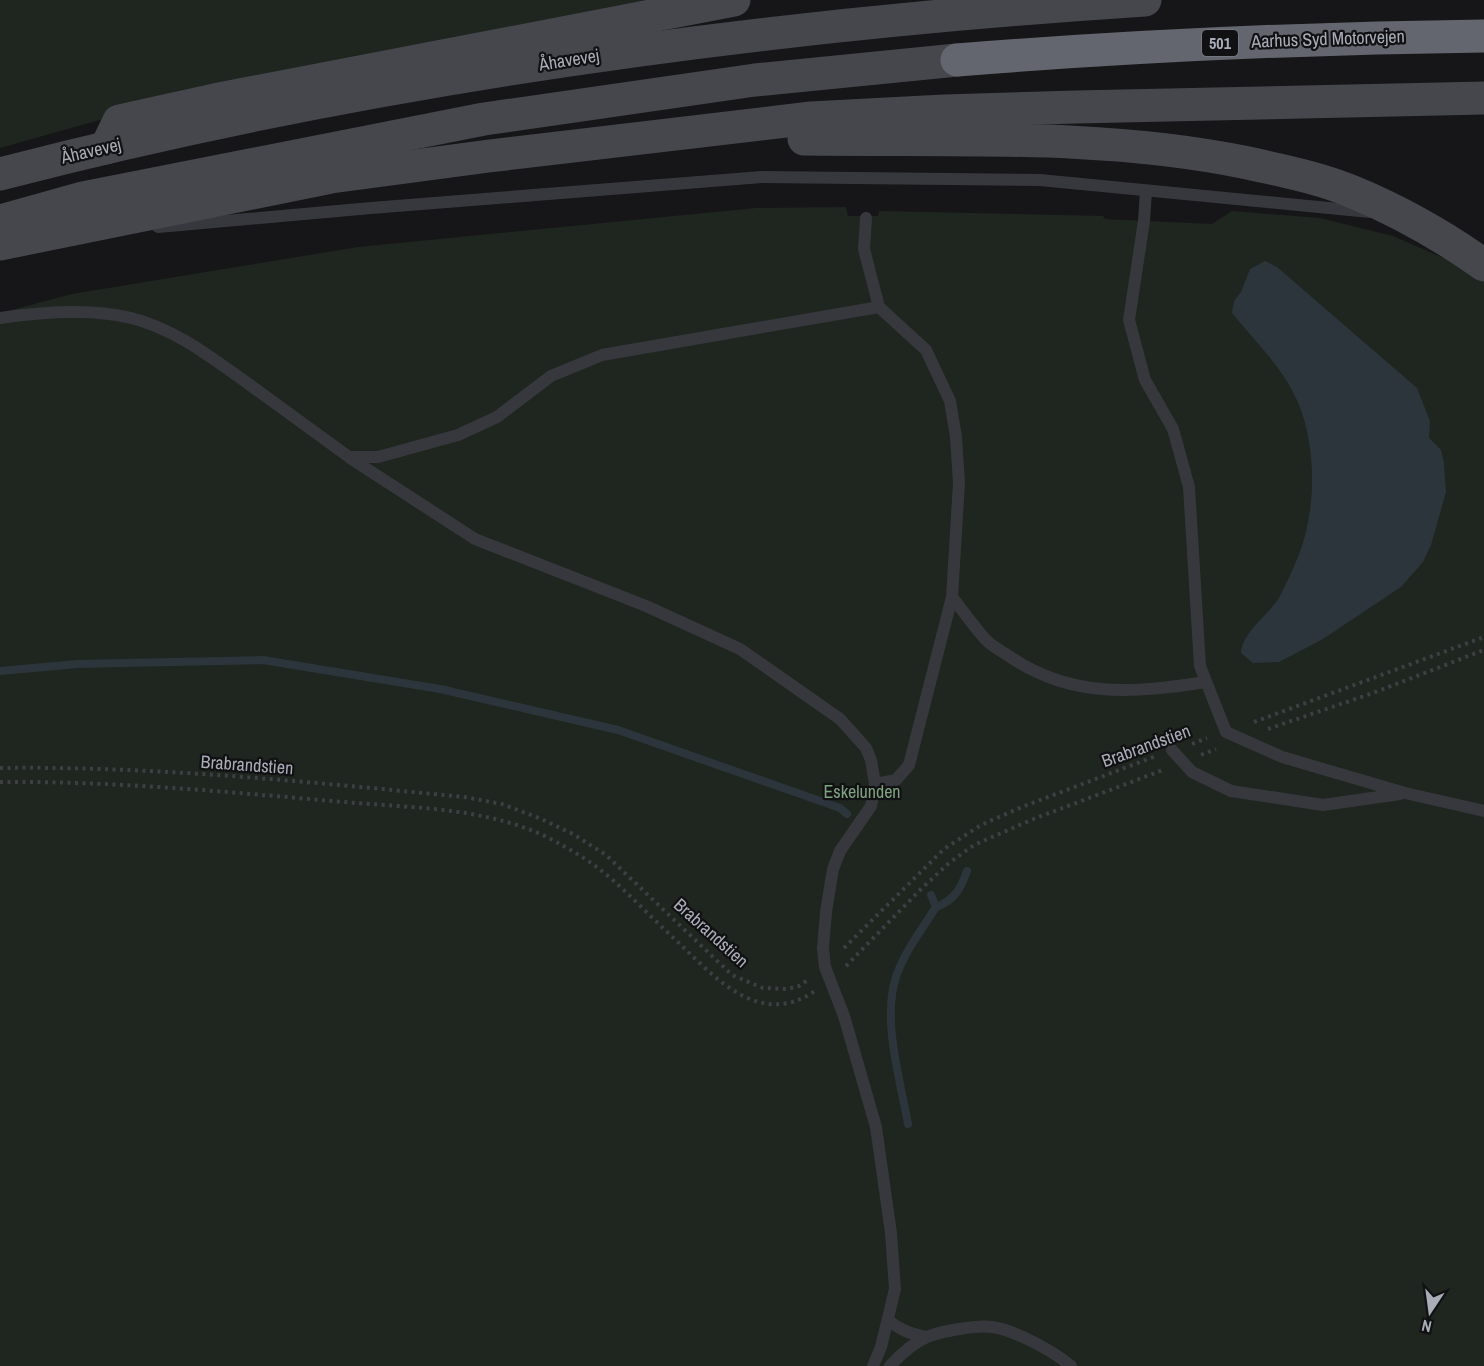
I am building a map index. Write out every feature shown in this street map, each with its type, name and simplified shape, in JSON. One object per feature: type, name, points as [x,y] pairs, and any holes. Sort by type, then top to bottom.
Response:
[{"type":"highway","name":"Aarhus Syd Motorvejen","points":[[957,60],[1089,50],[1320,39],[1484,36]]},
{"type":"main road","points":[[106,148],[119,121],[734,0]]},
{"type":"main road","name":"Åhavevej","points":[[0,174],[106,148],[344,98],[478,74],[612,54],[883,20],[1145,0]]},
{"type":"main road","points":[[8,234],[82,198],[484,118],[755,80],[957,60]]},
{"type":"main road","points":[[8,234],[331,177],[812,118],[944,111],[1484,98]]},
{"type":"main road","points":[[662,137],[1052,141],[1210,156],[1288,172],[1352,192],[1401,214],[1452,243],[1484,265]]},
{"type":"lane","points":[[8,234],[142,228],[762,177],[1040,180],[1401,214]]},
{"type":"lane","points":[[1146,191],[1144,221],[1129,320],[1145,380],[1173,429],[1189,487],[1200,666],[1226,732],[1282,757],[1405,793],[1484,811]]},
{"type":"lane","points":[[866,218],[864,249],[879,307],[926,350],[950,401],[956,437],[958,483],[952,597],[909,765],[896,780],[875,784]]},
{"type":"lane","points":[[349,457],[378,457],[458,435],[497,417],[552,376],[602,355],[879,307]]},
{"type":"lane","points":[[0,318],[38,313],[114,315],[134,319],[168,331],[206,354],[349,457],[475,539],[646,606],[740,649],[840,719],[866,748],[871,760],[875,784],[871,806],[840,851],[833,869],[823,948],[825,967],[844,1016],[876,1127],[891,1233],[895,1289],[873,1366]]},
{"type":"lane","points":[[952,597],[987,641],[1024,667],[1057,680],[1093,690],[1125,691],[1159,689],[1206,681]]},
{"type":"lane","points":[[1172,750],[1192,772],[1231,791],[1323,805],[1405,793]]},
{"type":"lane","points":[[888,1320],[910,1334],[926,1337],[989,1327],[1028,1340],[1071,1366]]},
{"type":"lane","points":[[890,1366],[926,1337]]},
{"type":"path","name":"Brabrandstien","points":[[0,768],[69,767],[223,776],[453,796],[502,804],[573,834],[606,855],[724,967],[742,980],[763,988],[787,989],[799,986],[825,967],[944,849],[981,825],[1172,750],[1484,637]]},
{"type":"path","points":[[0,782],[46,782],[227,791],[478,814],[536,832],[574,851],[599,868],[712,976],[736,994],[767,1004],[784,1004],[809,996],[830,981],[949,863],[974,845],[1031,820],[1241,739],[1373,693],[1484,650]]},
{"type":"green space","points":[[0,0],[690,0],[203,91],[0,148]]},
{"type":"green space","name":"Eskelunden","points":[[846,207],[848,216],[878,216],[879,211],[1103,216],[1105,219],[1212,224],[1232,211],[1320,218],[1393,236],[1455,263],[1484,280],[1484,1366],[0,1366],[0,313],[72,294],[358,247],[756,208]]},
{"type":"shaded area","points":[[1265,261],[1277,267],[1417,388],[1430,421],[1429,438],[1441,450],[1446,492],[1431,545],[1423,562],[1401,587],[1323,639],[1279,662],[1253,663],[1241,653],[1243,645],[1246,637],[1277,601],[1294,566],[1308,522],[1312,484],[1310,445],[1306,426],[1293,392],[1272,361],[1232,313],[1234,301],[1241,292],[1250,269]]},
{"type":"waterway","points":[[0,671],[77,664],[263,660],[440,689],[618,730],[840,808],[847,814]]},
{"type":"waterway","points":[[936,907],[948,901],[956,893],[967,871]]},
{"type":"waterway","points":[[908,1124],[891,1028],[891,1009],[897,974],[905,956],[936,907],[931,895]]}]
